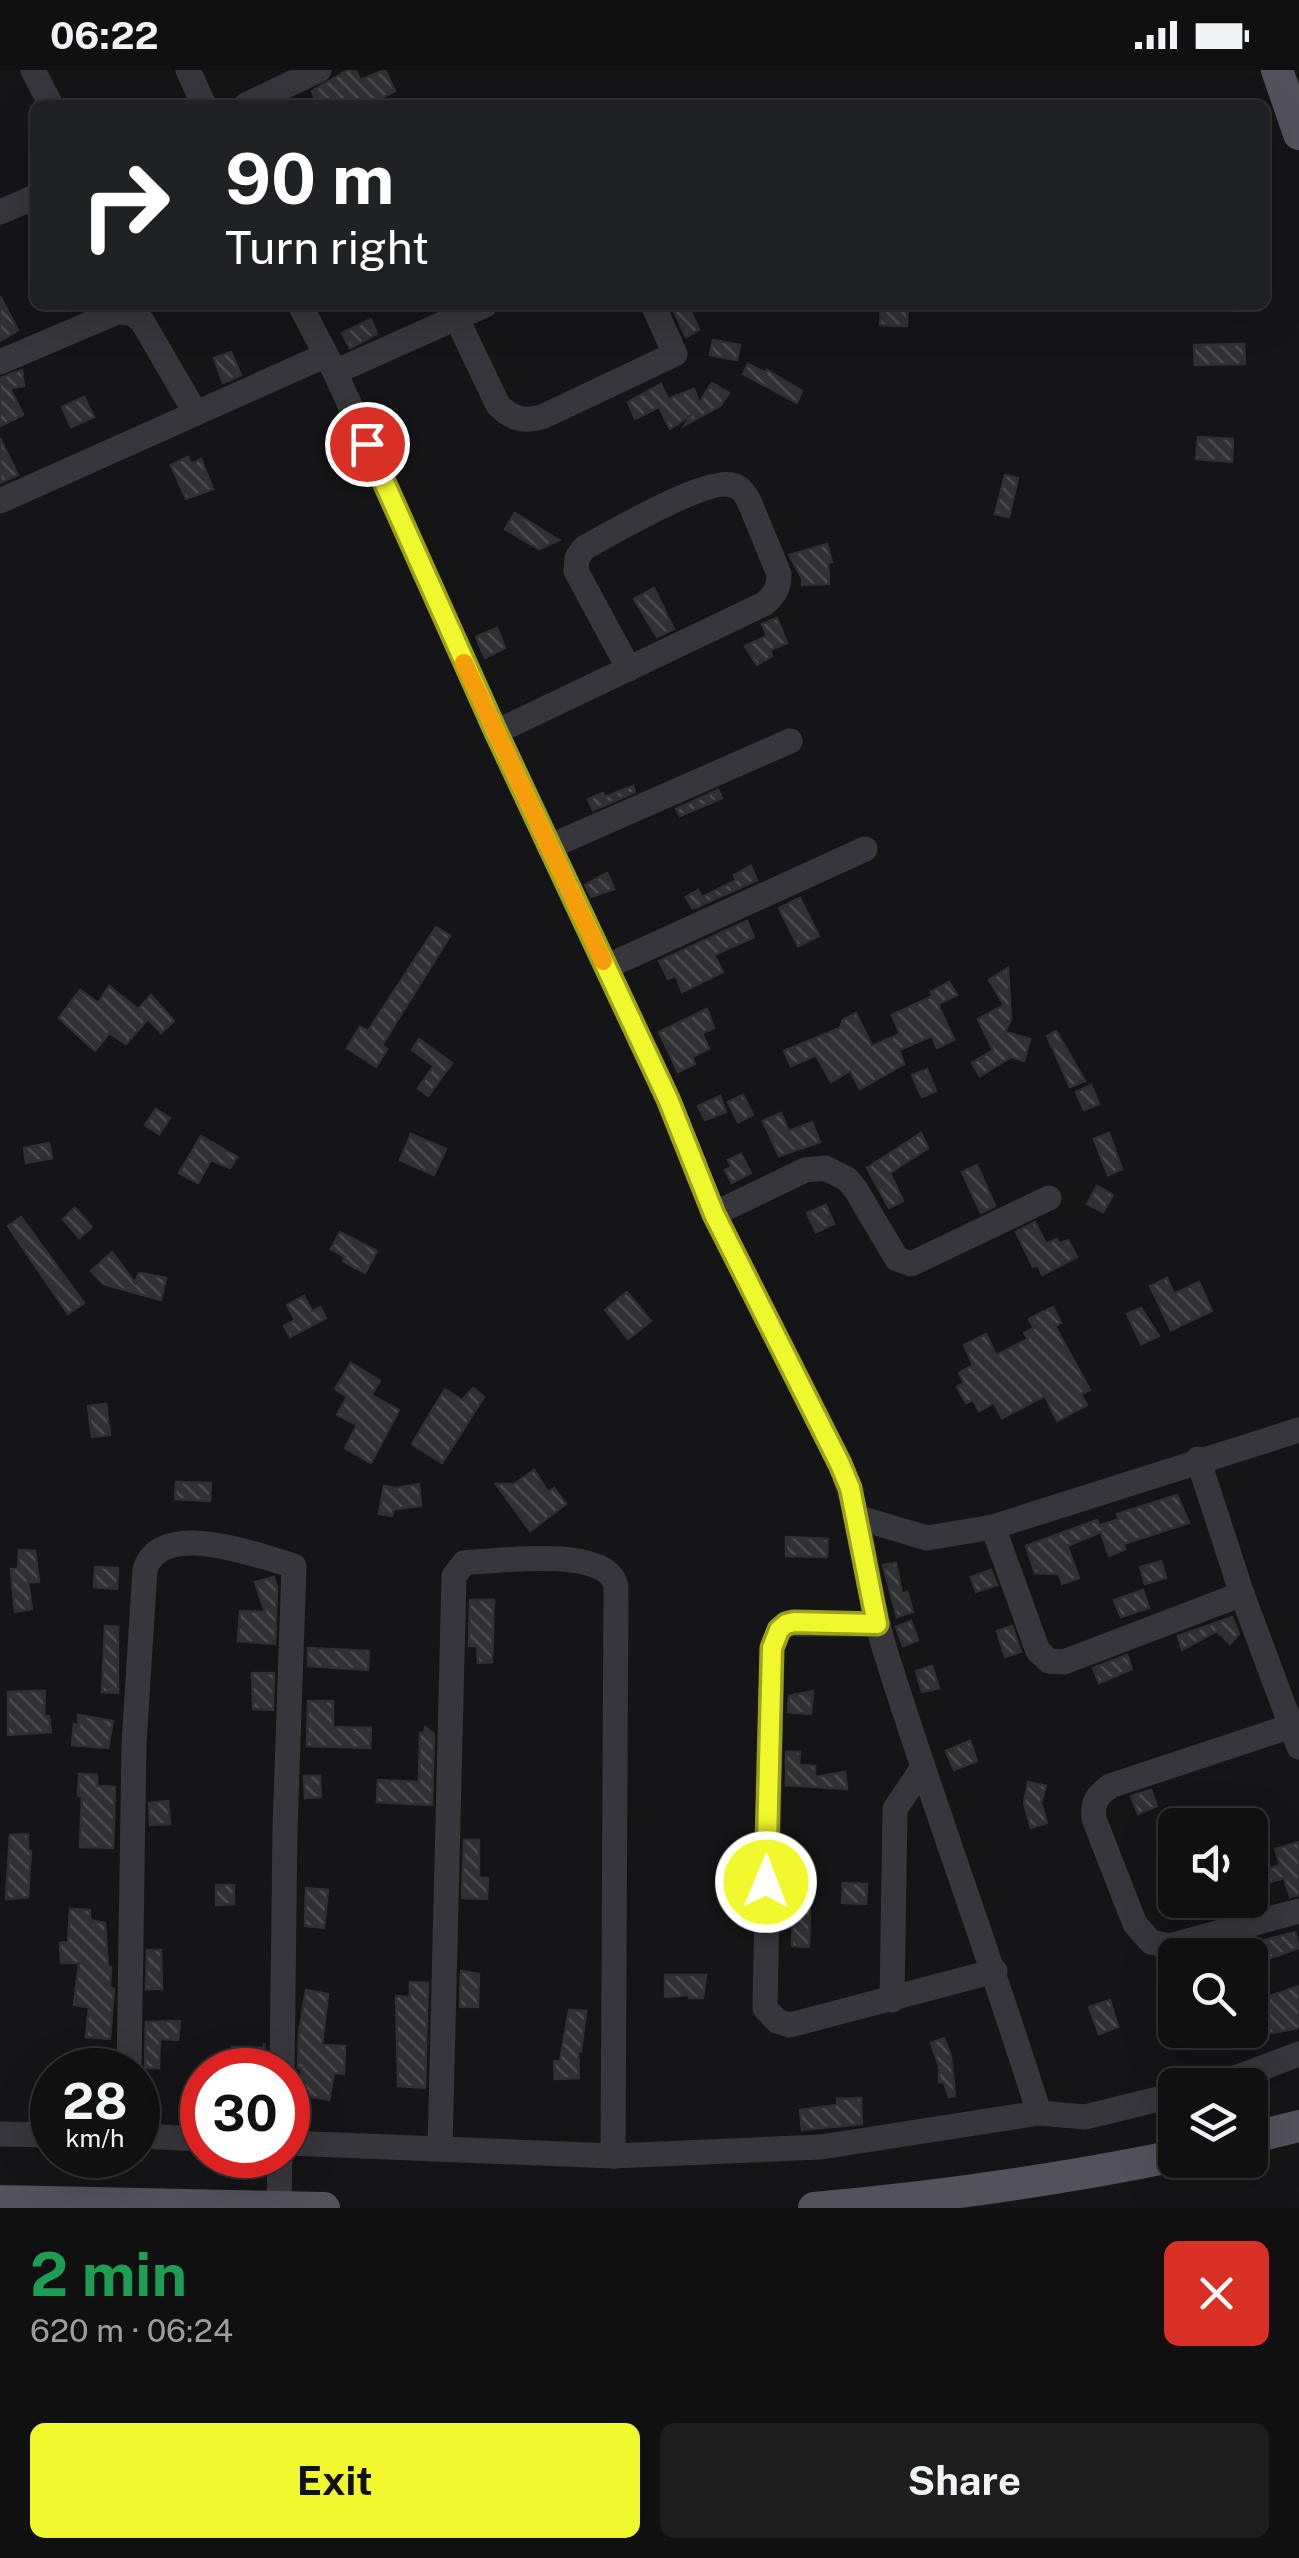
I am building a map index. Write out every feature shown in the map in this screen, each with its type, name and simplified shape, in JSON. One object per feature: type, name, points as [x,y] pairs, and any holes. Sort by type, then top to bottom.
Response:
[{"type":"main road","points":[[1277,70],[1299,134]]},
{"type":"main road","points":[[1268,2134],[1299,2126]]},
{"type":"main road","points":[[814,2208],[1042,2183],[1158,2159]]},
{"type":"main road","points":[[0,2201],[324,2208]]},
{"type":"street","points":[[33,70],[48,100]]},
{"type":"street","points":[[188,70],[202,100]]},
{"type":"street","points":[[256,100],[319,70]]},
{"type":"street","points":[[0,212],[30,199]]},
{"type":"street","points":[[303,310],[668,1099],[714,1214],[850,1488],[877,1624],[922,1769],[996,1971],[1040,2114]]},
{"type":"street","points":[[0,501],[194,412],[474,310]]},
{"type":"street","points":[[457,319],[498,405],[507,414],[527,420],[542,417],[675,354],[655,310]]},
{"type":"street","points":[[0,362],[117,312],[131,314],[142,322],[194,412]]},
{"type":"street","points":[[496,732],[764,604],[779,586],[779,574],[749,502],[734,485],[723,484],[674,500],[584,548],[577,558],[576,571],[629,668]]},
{"type":"street","points":[[549,847],[790,741]]},
{"type":"street","points":[[606,968],[865,848]]},
{"type":"street","points":[[714,1214],[805,1170],[825,1168],[847,1179],[897,1259],[911,1264],[1049,1198]]},
{"type":"street","points":[[856,1516],[927,1538],[993,1527],[1299,1430]]},
{"type":"street","points":[[1198,1460],[1295,1736],[1110,1786],[1095,1799],[1092,1808],[1135,1924],[1151,1942],[1169,1946],[1299,1911]]},
{"type":"street","points":[[993,1527],[1038,1651],[1049,1662],[1064,1662],[1242,1594]]},
{"type":"street","points":[[130,2048],[134,1744],[144,1570],[150,1556],[164,1548],[209,1543],[294,1566],[282,2048]]},
{"type":"street","points":[[440,2148],[454,1576],[464,1564],[472,1562],[573,1560],[608,1571],[616,1586],[613,2156]]},
{"type":"street","points":[[877,1624],[786,1624],[779,1630],[772,1648],[763,1998],[770,2014],[790,2025],[996,1971]]},
{"type":"street","points":[[892,2000],[895,1809],[922,1769]]},
{"type":"street","points":[[1262,2068],[1299,2054]]},
{"type":"street","points":[[310,2144],[613,2156],[821,2148],[1040,2114],[1085,2117],[1158,2099]]},
{"type":"street","points":[[0,2134],[30,2135]]},
{"type":"street","points":[[278,2207],[279,2178]]},
{"type":"building","points":[[348,70],[356,70],[360,80],[385,70],[395,91],[378,100],[315,100],[312,91]]},
{"type":"building","points":[[0,296],[18,330],[0,341]]},
{"type":"building","points":[[673,310],[690,310],[699,330],[686,337]]},
{"type":"building","points":[[881,310],[908,310],[907,326],[880,325]]},
{"type":"building","points":[[371,319],[377,334],[350,348],[342,333]]},
{"type":"building","points":[[713,340],[740,345],[737,360],[710,355]]},
{"type":"building","points":[[1244,344],[1245,364],[1195,365],[1194,345]]},
{"type":"building","points":[[231,352],[241,375],[223,383],[214,358]]},
{"type":"building","points":[[748,364],[766,373],[767,370],[802,391],[797,403],[743,374]]},
{"type":"building","points":[[22,370],[24,386],[10,388],[23,415],[0,426],[0,378]]},
{"type":"building","points":[[712,383],[729,393],[720,406],[685,425],[692,414],[670,429],[659,407],[635,419],[628,402],[661,384],[668,399],[694,389],[699,403]]},
{"type":"building","points":[[84,397],[94,417],[71,427],[62,407]]},
{"type":"building","points":[[1198,437],[1233,439],[1232,462],[1196,459]]},
{"type":"building","points":[[0,438],[18,475],[0,483]]},
{"type":"building","points":[[188,457],[191,464],[201,459],[213,489],[186,499],[171,465]]},
{"type":"building","points":[[1005,475],[1018,478],[1009,517],[995,514]]},
{"type":"building","points":[[515,513],[559,540],[539,549],[505,529]]},
{"type":"building","points":[[827,544],[832,562],[828,563],[829,584],[802,585],[789,555]]},
{"type":"building","points":[[654,588],[674,629],[657,637],[634,599]]},
{"type":"building","points":[[777,618],[787,643],[770,650],[772,656],[757,665],[745,646],[767,636],[762,624]]},
{"type":"building","points":[[497,628],[505,648],[485,658],[476,637]]},
{"type":"building","points":[[633,786],[635,792],[593,810],[588,799],[603,793],[605,797]]},
{"type":"building","points":[[718,790],[722,798],[680,816],[676,809]]},
{"type":"building","points":[[751,866],[757,880],[693,909],[686,897],[698,890],[702,897],[736,880],[734,875]]},
{"type":"building","points":[[607,873],[614,889],[591,897],[585,885]]},
{"type":"building","points":[[800,898],[819,936],[798,946],[779,908]]},
{"type":"building","points":[[747,921],[754,937],[714,955],[723,972],[682,992],[676,976],[668,979],[659,961]]},
{"type":"building","points":[[436,927],[450,936],[382,1045],[387,1049],[376,1067],[347,1048],[360,1027],[368,1031]]},
{"type":"building","points":[[1008,968],[1011,1019],[1005,1032],[1030,1039],[1024,1061],[1011,1057],[980,1076],[972,1063],[993,1050],[978,1019],[1004,1005],[989,980]]},
{"type":"building","points":[[949,982],[957,995],[938,1004],[954,1040],[937,1048],[932,1036],[899,1050],[904,1064],[860,1089],[850,1071],[831,1082],[816,1055],[791,1066],[784,1051],[840,1028],[843,1020],[856,1013],[872,1046],[900,1034],[892,1015],[933,996],[931,992]]},
{"type":"building","points":[[109,986],[138,1009],[151,995],[174,1021],[161,1033],[148,1019],[126,1044],[109,1033],[95,1051],[59,1018],[80,990],[98,1003]]},
{"type":"building","points":[[707,1009],[714,1028],[702,1033],[709,1049],[692,1057],[695,1064],[678,1072],[659,1032]]},
{"type":"building","points":[[1056,1031],[1085,1081],[1070,1087],[1047,1036]]},
{"type":"building","points":[[419,1039],[452,1063],[428,1096],[418,1088],[434,1066],[412,1050]]},
{"type":"building","points":[[927,1069],[936,1091],[922,1097],[912,1075]]},
{"type":"building","points":[[1091,1085],[1099,1104],[1084,1110],[1076,1092]]},
{"type":"building","points":[[743,1095],[753,1115],[738,1122],[728,1102]]},
{"type":"building","points":[[720,1096],[726,1112],[705,1120],[698,1106]]},
{"type":"building","points":[[156,1109],[170,1118],[159,1134],[145,1125]]},
{"type":"building","points":[[781,1113],[789,1131],[812,1122],[820,1142],[779,1156],[763,1121]]},
{"type":"building","points":[[921,1133],[928,1148],[890,1173],[903,1201],[889,1208],[867,1168]]},
{"type":"building","points":[[1109,1133],[1122,1169],[1108,1175],[1094,1139]]},
{"type":"building","points":[[411,1134],[446,1149],[434,1175],[400,1160]]},
{"type":"building","points":[[201,1136],[237,1157],[230,1168],[211,1160],[198,1183],[179,1173]]},
{"type":"building","points":[[49,1143],[52,1158],[26,1163],[24,1148]]},
{"type":"building","points":[[741,1154],[751,1173],[732,1183],[725,1170],[732,1167],[728,1160]]},
{"type":"building","points":[[977,1165],[995,1206],[981,1213],[962,1172]]},
{"type":"building","points":[[1097,1186],[1113,1195],[1103,1212],[1087,1204]]},
{"type":"building","points":[[826,1205],[834,1224],[816,1232],[807,1213]]},
{"type":"building","points":[[75,1208],[92,1227],[79,1238],[63,1219]]},
{"type":"building","points":[[21,1217],[84,1303],[68,1314],[8,1226]]},
{"type":"building","points":[[1035,1222],[1046,1244],[1068,1240],[1077,1257],[1042,1275],[1038,1265],[1033,1267],[1016,1232]]},
{"type":"building","points":[[340,1232],[377,1251],[365,1273],[331,1249]]},
{"type":"building","points":[[112,1252],[135,1283],[139,1273],[166,1278],[161,1300],[103,1284],[91,1271]]},
{"type":"building","points":[[1167,1278],[1174,1294],[1199,1282],[1212,1311],[1171,1330],[1150,1286]]},
{"type":"building","points":[[627,1292],[651,1321],[628,1339],[605,1310]]},
{"type":"building","points":[[304,1296],[312,1311],[320,1307],[326,1318],[290,1337],[284,1326],[295,1320],[287,1305]]},
{"type":"building","points":[[1053,1307],[1061,1323],[1055,1326],[1090,1390],[1081,1394],[1087,1405],[1057,1421],[1045,1396],[1002,1418],[994,1403],[979,1411],[973,1400],[966,1403],[957,1387],[964,1383],[959,1373],[973,1365],[964,1345],[986,1334],[996,1355],[1028,1339],[1024,1333],[1034,1328],[1029,1319]]},
{"type":"building","points":[[1141,1308],[1159,1336],[1141,1344],[1127,1314]]},
{"type":"building","points":[[351,1363],[380,1381],[371,1395],[399,1410],[371,1463],[345,1448],[357,1425],[337,1415],[347,1397],[335,1389]]},
{"type":"building","points":[[473,1388],[484,1397],[442,1463],[412,1444],[445,1389],[462,1400]]},
{"type":"building","points":[[106,1404],[110,1435],[92,1437],[88,1406]]},
{"type":"building","points":[[534,1470],[548,1492],[554,1488],[566,1504],[530,1531],[496,1484],[514,1484]]},
{"type":"building","points":[[176,1482],[211,1483],[210,1501],[175,1499]]},
{"type":"building","points":[[419,1484],[421,1506],[394,1509],[392,1516],[379,1514],[384,1486]]},
{"type":"building","points":[[1177,1495],[1189,1523],[1123,1544],[1125,1549],[1109,1556],[1101,1532],[1067,1546],[1079,1578],[1062,1584],[1059,1574],[1035,1573],[1026,1546],[1097,1520],[1099,1526],[1119,1519],[1117,1514]]},
{"type":"building","points":[[786,1537],[828,1539],[827,1557],[786,1556]]},
{"type":"building","points":[[19,1550],[35,1551],[39,1582],[28,1582],[32,1609],[15,1612],[11,1569],[18,1569]]},
{"type":"building","points":[[1161,1561],[1166,1578],[1145,1584],[1140,1567]]},
{"type":"building","points":[[896,1563],[902,1594],[907,1592],[913,1612],[897,1617],[883,1565]]},
{"type":"building","points":[[95,1567],[118,1568],[117,1589],[94,1587]]},
{"type":"building","points":[[991,1570],[997,1585],[976,1592],[971,1577]]},
{"type":"building","points":[[274,1577],[275,1644],[238,1641],[240,1611],[265,1612],[255,1582]]},
{"type":"building","points":[[1143,1590],[1149,1608],[1121,1617],[1114,1600]]},
{"type":"building","points":[[470,1600],[494,1600],[492,1662],[478,1663],[477,1646],[469,1646]]},
{"type":"building","points":[[1232,1617],[1239,1634],[1230,1644],[1217,1631],[1182,1650],[1178,1636]]},
{"type":"building","points":[[911,1621],[918,1640],[903,1646],[896,1627]]},
{"type":"building","points":[[105,1626],[118,1627],[118,1693],[102,1692]]},
{"type":"building","points":[[1012,1626],[1021,1652],[1005,1657],[997,1631]]},
{"type":"building","points":[[308,1648],[369,1651],[368,1670],[308,1666]]},
{"type":"building","points":[[1127,1655],[1132,1669],[1099,1683],[1093,1668]]},
{"type":"building","points":[[932,1666],[939,1688],[922,1692],[916,1671]]},
{"type":"building","points":[[252,1673],[274,1673],[273,1710],[253,1709]]},
{"type":"building","points":[[45,1691],[44,1716],[49,1716],[51,1732],[8,1735],[8,1692]]},
{"type":"building","points":[[813,1691],[811,1714],[788,1712],[789,1696]]},
{"type":"building","points":[[308,1701],[333,1701],[333,1727],[371,1728],[370,1748],[307,1746]]},
{"type":"building","points":[[78,1715],[113,1721],[108,1748],[72,1745]]},
{"type":"building","points":[[425,1727],[434,1734],[432,1805],[377,1802],[378,1780],[419,1782],[420,1733],[424,1733]]},
{"type":"building","points":[[970,1741],[977,1761],[954,1770],[946,1751]]},
{"type":"building","points":[[786,1752],[800,1752],[799,1765],[815,1766],[815,1777],[845,1772],[847,1789],[786,1785]]},
{"type":"building","points":[[79,1774],[97,1775],[97,1786],[115,1787],[113,1848],[80,1847]]},
{"type":"building","points":[[304,1776],[320,1776],[321,1797],[305,1798]]},
{"type":"building","points":[[1028,1782],[1046,1786],[1041,1803],[1047,1823],[1031,1828],[1024,1803]]},
{"type":"building","points":[[1151,1790],[1157,1806],[1138,1814],[1131,1796]]},
{"type":"building","points":[[168,1801],[170,1824],[150,1825],[149,1803]]},
{"type":"building","points":[[28,1834],[28,1897],[6,1899],[10,1835]]},
{"type":"building","points":[[464,1840],[479,1840],[479,1878],[488,1878],[487,1899],[462,1898]]},
{"type":"building","points":[[1299,1842],[1299,1895],[1290,1897],[1284,1878],[1268,1883],[1268,1869],[1280,1865],[1275,1849]]},
{"type":"building","points":[[843,1883],[867,1884],[866,1904],[842,1903]]},
{"type":"building","points":[[216,1885],[234,1885],[234,1904],[216,1905]]},
{"type":"building","points":[[306,1888],[328,1890],[324,1928],[305,1926]]},
{"type":"building","points":[[70,1909],[90,1910],[90,1920],[105,1923],[110,1988],[114,1989],[110,2039],[86,2037],[89,2007],[74,2005],[79,1963],[61,1963],[60,1943],[68,1942]]},
{"type":"building","points":[[793,1909],[810,1910],[809,1947],[792,1946]]},
{"type":"building","points":[[1295,1932],[1299,1948],[1268,1959],[1268,1939]]},
{"type":"building","points":[[147,1950],[161,1950],[162,1989],[146,1989]]},
{"type":"building","points":[[461,1971],[479,1974],[478,2007],[460,2007]]},
{"type":"building","points":[[665,1975],[706,1975],[703,1998],[665,1997]]},
{"type":"building","points":[[410,1982],[428,1983],[425,2088],[398,2086],[396,1996],[410,1997]]},
{"type":"building","points":[[1299,1986],[1299,2028],[1268,2033],[1268,1997]]},
{"type":"building","points":[[306,1990],[328,1994],[322,2045],[345,2046],[344,2074],[334,2073],[329,2100],[310,2096],[310,2048],[299,2048]]},
{"type":"building","points":[[1110,2000],[1118,2027],[1099,2034],[1089,2007]]},
{"type":"building","points":[[569,2010],[586,2011],[578,2051],[579,2078],[555,2079],[554,2061],[560,2061]]},
{"type":"building","points":[[180,2021],[178,2040],[160,2039],[160,2048],[145,2048],[146,2022]]},
{"type":"building","points":[[944,2038],[951,2056],[955,2096],[949,2097],[944,2082],[939,2082],[939,2066],[931,2043]]},
{"type":"building","points":[[861,2098],[862,2124],[802,2130],[800,2110],[837,2105],[837,2099]]},
{"type":"slow traffic","points":[[464,663],[603,961]]},
{"type":"route","points":[[367,444],[496,732],[668,1099],[714,1214],[850,1488],[877,1624],[794,1622],[779,1630],[772,1648],[766,1882]]}]
